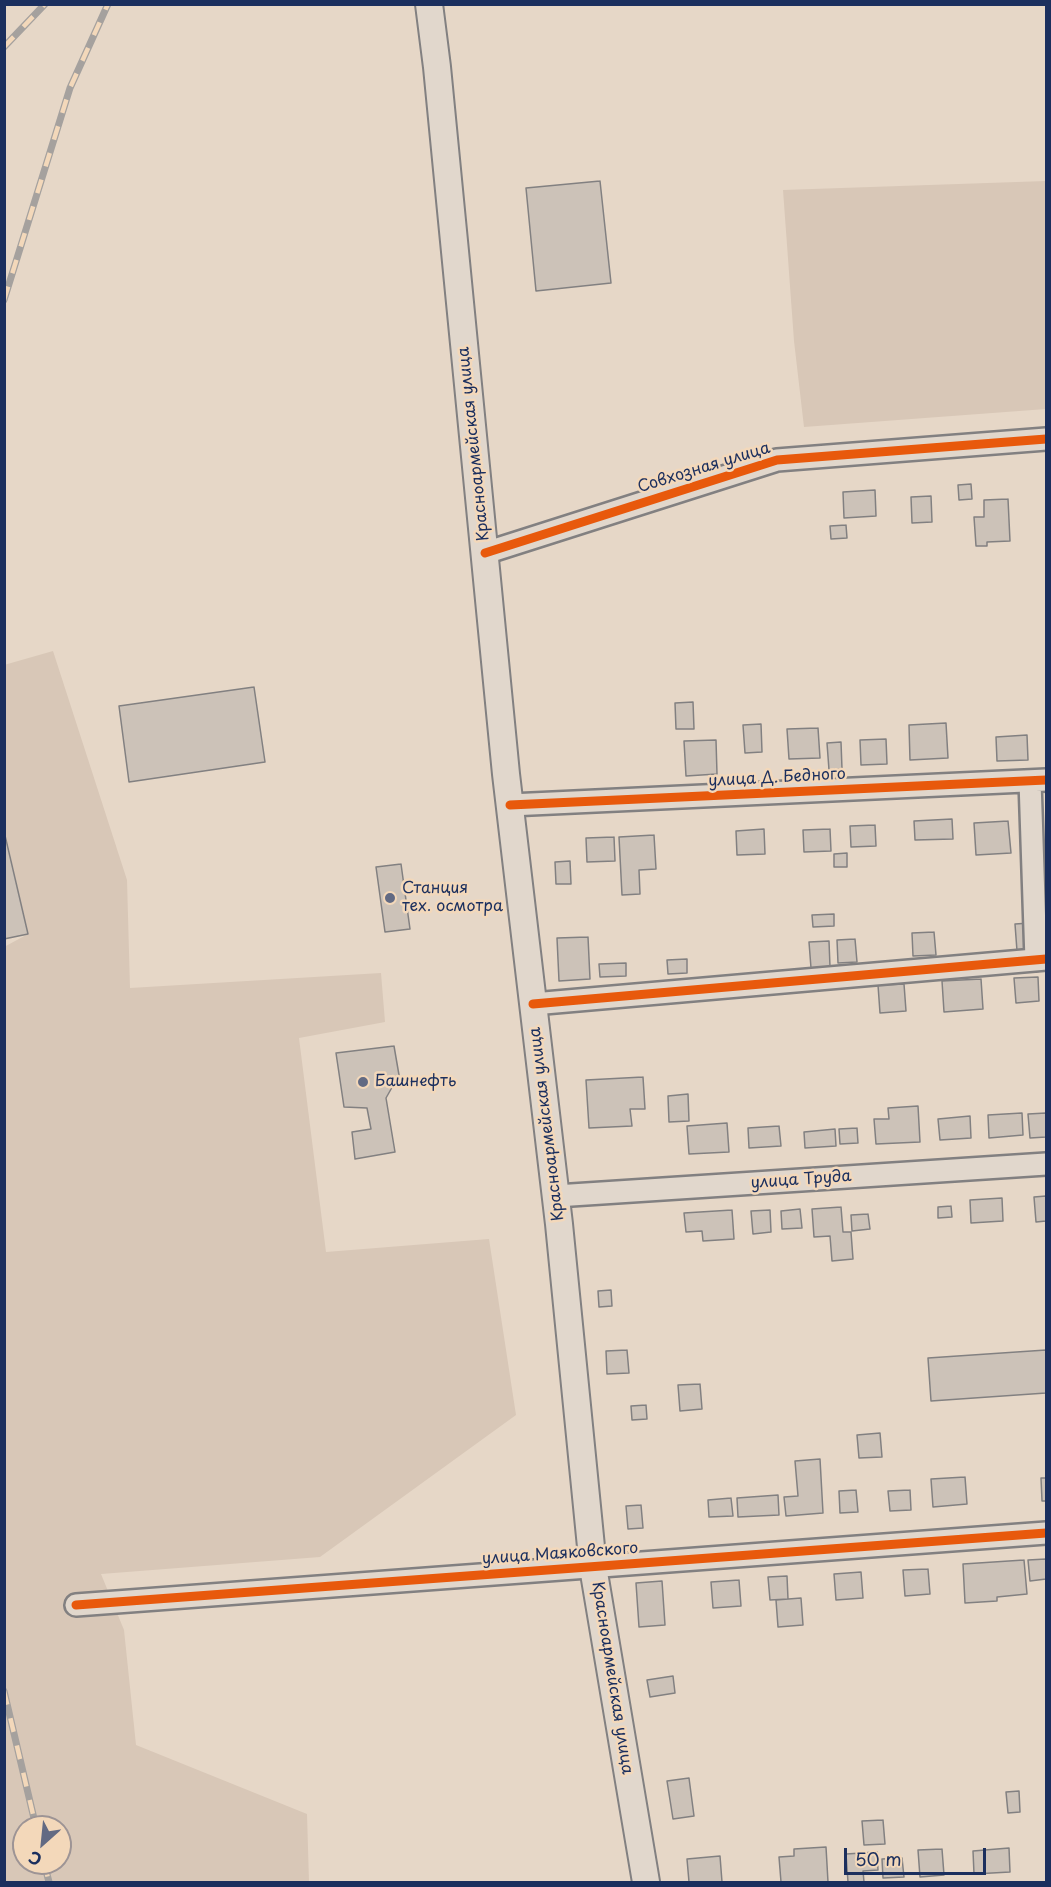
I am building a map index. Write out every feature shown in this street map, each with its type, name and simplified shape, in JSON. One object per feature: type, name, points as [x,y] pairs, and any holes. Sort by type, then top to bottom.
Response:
[{"type":"main road","name":"Красноармейская улица","points":[[429,4],[510,805],[556,1196],[593,1567],[646,1882]]},
{"type":"street","name":"Совхозная улица","points":[[484,553],[777,460],[1047,439]]},
{"type":"street","name":"улица Д. Бедного","points":[[510,805],[1038,781]]},
{"type":"street","points":[[533,1004],[1041,959],[1038,781]]},
{"type":"street","name":"улица Труда","points":[[556,1196],[1047,1164]]},
{"type":"street","name":"улица Маяковского","points":[[75,1605],[1047,1533]]},
{"type":"shaded area","points":[[1046,181],[1046,409],[804,427],[794,341],[783,190]]},
{"type":"shaded area","points":[[53,651],[127,880],[130,988],[381,973],[385,1022],[299,1038],[326,1252],[489,1239],[516,1415],[320,1557],[101,1574],[124,1630],[136,1745],[307,1814],[309,1882],[5,1882],[4,947],[28,934],[5,831],[4,665]]},
{"type":"building","points":[[600,181],[611,283],[536,291],[526,188]]},
{"type":"building","points":[[971,484],[972,499],[959,500],[958,485]]},
{"type":"building","points":[[875,490],[876,516],[844,518],[843,492]]},
{"type":"building","points":[[931,496],[932,522],[912,523],[911,497]]},
{"type":"building","points":[[1008,499],[1010,541],[987,542],[987,546],[976,546],[974,517],[984,517],[984,500]]},
{"type":"building","points":[[846,525],[847,538],[831,539],[830,526]]},
{"type":"building","points":[[254,687],[265,762],[129,782],[119,706]]},
{"type":"building","points":[[693,702],[694,729],[676,729],[675,703]]},
{"type":"building","points":[[946,723],[948,758],[910,760],[909,725]]},
{"type":"building","points":[[761,724],[762,752],[745,753],[743,725]]},
{"type":"building","points":[[818,728],[820,758],[789,759],[787,729]]},
{"type":"building","points":[[1027,735],[1028,760],[997,761],[996,737]]},
{"type":"building","points":[[886,739],[887,764],[861,765],[860,740]]},
{"type":"building","points":[[716,740],[717,774],[686,776],[684,741]]},
{"type":"building","points":[[841,742],[842,769],[829,770],[827,743]]},
{"type":"building","points":[[952,819],[953,839],[915,840],[914,821]]},
{"type":"building","points":[[1008,821],[1011,853],[976,855],[974,823]]},
{"type":"building","points":[[875,825],[876,846],[851,847],[850,826]]},
{"type":"building","points":[[764,829],[765,854],[737,855],[736,831]]},
{"type":"building","points":[[830,829],[831,851],[804,852],[803,830]]},
{"type":"building","points":[[4,831],[28,934],[4,939]]},
{"type":"building","points":[[654,835],[656,869],[639,870],[640,894],[622,895],[619,837]]},
{"type":"building","points":[[614,837],[615,861],[587,862],[586,838]]},
{"type":"building","points":[[847,853],[847,867],[834,867],[834,854]]},
{"type":"building","points":[[570,861],[571,884],[556,884],[555,862]]},
{"type":"building","points":[[401,864],[410,929],[385,932],[376,867]]},
{"type":"building","points":[[834,914],[834,926],[813,927],[812,915]]},
{"type":"building","points":[[1030,923],[1032,949],[1017,951],[1015,924]]},
{"type":"building","points":[[934,932],[936,955],[913,956],[912,933]]},
{"type":"building","points":[[588,937],[590,979],[559,981],[557,938]]},
{"type":"building","points":[[855,939],[857,962],[838,963],[837,940]]},
{"type":"building","points":[[829,941],[830,967],[811,968],[809,942]]},
{"type":"building","points":[[687,959],[687,973],[668,974],[667,960]]},
{"type":"building","points":[[626,963],[626,976],[600,977],[599,964]]},
{"type":"building","points":[[1038,977],[1039,1001],[1016,1003],[1014,978]]},
{"type":"building","points":[[981,979],[983,1009],[944,1012],[942,981]]},
{"type":"building","points":[[904,984],[906,1011],[880,1013],[878,985]]},
{"type":"building","points":[[394,1046],[399,1075],[386,1098],[395,1152],[355,1159],[352,1132],[371,1129],[367,1108],[344,1107],[336,1053]]},
{"type":"building","points":[[643,1077],[645,1109],[630,1109],[632,1126],[589,1128],[586,1080]]},
{"type":"building","points":[[688,1094],[689,1121],[669,1122],[668,1096]]},
{"type":"building","points":[[918,1106],[920,1142],[876,1144],[874,1119],[889,1119],[888,1108]]},
{"type":"building","points":[[1022,1113],[1023,1135],[989,1138],[988,1115]]},
{"type":"building","points":[[1046,1113],[1046,1137],[1030,1138],[1028,1114]]},
{"type":"building","points":[[970,1116],[971,1138],[940,1140],[938,1119]]},
{"type":"building","points":[[727,1123],[729,1152],[689,1154],[687,1126]]},
{"type":"building","points":[[779,1126],[781,1146],[749,1148],[748,1128]]},
{"type":"building","points":[[857,1128],[858,1143],[840,1144],[839,1129]]},
{"type":"building","points":[[835,1129],[836,1146],[805,1148],[804,1132]]},
{"type":"building","points":[[1046,1196],[1046,1221],[1036,1222],[1034,1197]]},
{"type":"building","points":[[1002,1198],[1003,1221],[971,1223],[970,1200]]},
{"type":"building","points":[[951,1206],[952,1217],[938,1218],[938,1207]]},
{"type":"building","points":[[841,1207],[843,1232],[851,1232],[853,1259],[832,1261],[830,1236],[814,1237],[812,1209]]},
{"type":"building","points":[[800,1209],[802,1228],[782,1229],[781,1211]]},
{"type":"building","points":[[732,1210],[734,1239],[703,1241],[702,1231],[686,1232],[684,1213]]},
{"type":"building","points":[[770,1210],[771,1232],[753,1234],[751,1211]]},
{"type":"building","points":[[868,1214],[870,1229],[852,1231],[851,1215]]},
{"type":"building","points":[[611,1290],[612,1306],[599,1307],[598,1291]]},
{"type":"building","points":[[627,1350],[629,1373],[607,1374],[606,1351]]},
{"type":"building","points":[[1046,1350],[1046,1393],[931,1401],[928,1358]]},
{"type":"building","points":[[700,1384],[702,1409],[680,1411],[678,1385]]},
{"type":"building","points":[[646,1405],[647,1419],[632,1420],[631,1406]]},
{"type":"building","points":[[880,1433],[882,1457],[859,1458],[857,1435]]},
{"type":"building","points":[[820,1459],[823,1513],[786,1516],[784,1497],[798,1496],[795,1461]]},
{"type":"building","points":[[965,1477],[967,1504],[933,1507],[931,1479]]},
{"type":"building","points":[[1041,1478],[1046,1478],[1046,1501],[1042,1501]]},
{"type":"building","points":[[856,1490],[858,1512],[840,1513],[839,1491]]},
{"type":"building","points":[[910,1490],[911,1510],[890,1511],[888,1491]]},
{"type":"building","points":[[778,1495],[779,1515],[738,1517],[737,1498]]},
{"type":"building","points":[[731,1498],[733,1516],[709,1517],[708,1500]]},
{"type":"building","points":[[641,1505],[643,1528],[628,1529],[626,1506]]},
{"type":"building","points":[[1046,1559],[1046,1579],[1030,1581],[1028,1560]]},
{"type":"building","points":[[1024,1560],[1027,1594],[997,1597],[997,1601],[965,1603],[963,1564]]},
{"type":"building","points":[[928,1569],[930,1594],[905,1596],[903,1570]]},
{"type":"building","points":[[861,1572],[863,1598],[836,1600],[834,1574]]},
{"type":"building","points":[[787,1576],[788,1599],[770,1600],[768,1577]]},
{"type":"building","points":[[739,1580],[741,1606],[713,1608],[711,1582]]},
{"type":"building","points":[[662,1581],[665,1625],[639,1627],[636,1583]]},
{"type":"building","points":[[801,1598],[803,1625],[778,1627],[776,1600]]},
{"type":"building","points":[[673,1676],[675,1693],[650,1697],[647,1680]]},
{"type":"building","points":[[689,1778],[694,1816],[673,1819],[667,1781]]},
{"type":"building","points":[[1019,1791],[1020,1812],[1008,1813],[1006,1792]]},
{"type":"building","points":[[883,1820],[885,1844],[864,1845],[862,1821]]},
{"type":"building","points":[[826,1847],[828,1882],[781,1882],[779,1857],[794,1856],[794,1849]]},
{"type":"building","points":[[1009,1848],[1010,1872],[974,1874],[973,1851]]},
{"type":"building","points":[[942,1849],[944,1875],[920,1877],[918,1850]]},
{"type":"building","points":[[877,1852],[878,1870],[863,1871],[864,1882],[848,1882],[846,1854]]},
{"type":"building","points":[[720,1856],[722,1882],[689,1882],[687,1859]]},
{"type":"building","points":[[902,1858],[904,1877],[883,1878],[882,1859]]},
{"type":"railway","points":[[4,47],[45,4]]},
{"type":"railway","points":[[4,300],[70,88],[108,4]]},
{"type":"railway","points":[[4,1691],[33,1815]]},
{"type":"railway","points":[[47,1875],[49,1882]]},
{"type":"cycle path","points":[[485,553],[777,460],[1046,439]]},
{"type":"cycle path","points":[[510,805],[1046,780]]},
{"type":"cycle path","points":[[533,1004],[1046,959]]},
{"type":"cycle path","points":[[76,1605],[1046,1533]]},
{"type":"place","name":"Станция тех. осмотра","points":[[390,898]]},
{"type":"place","name":"Башнефть","points":[[363,1082]]}]
